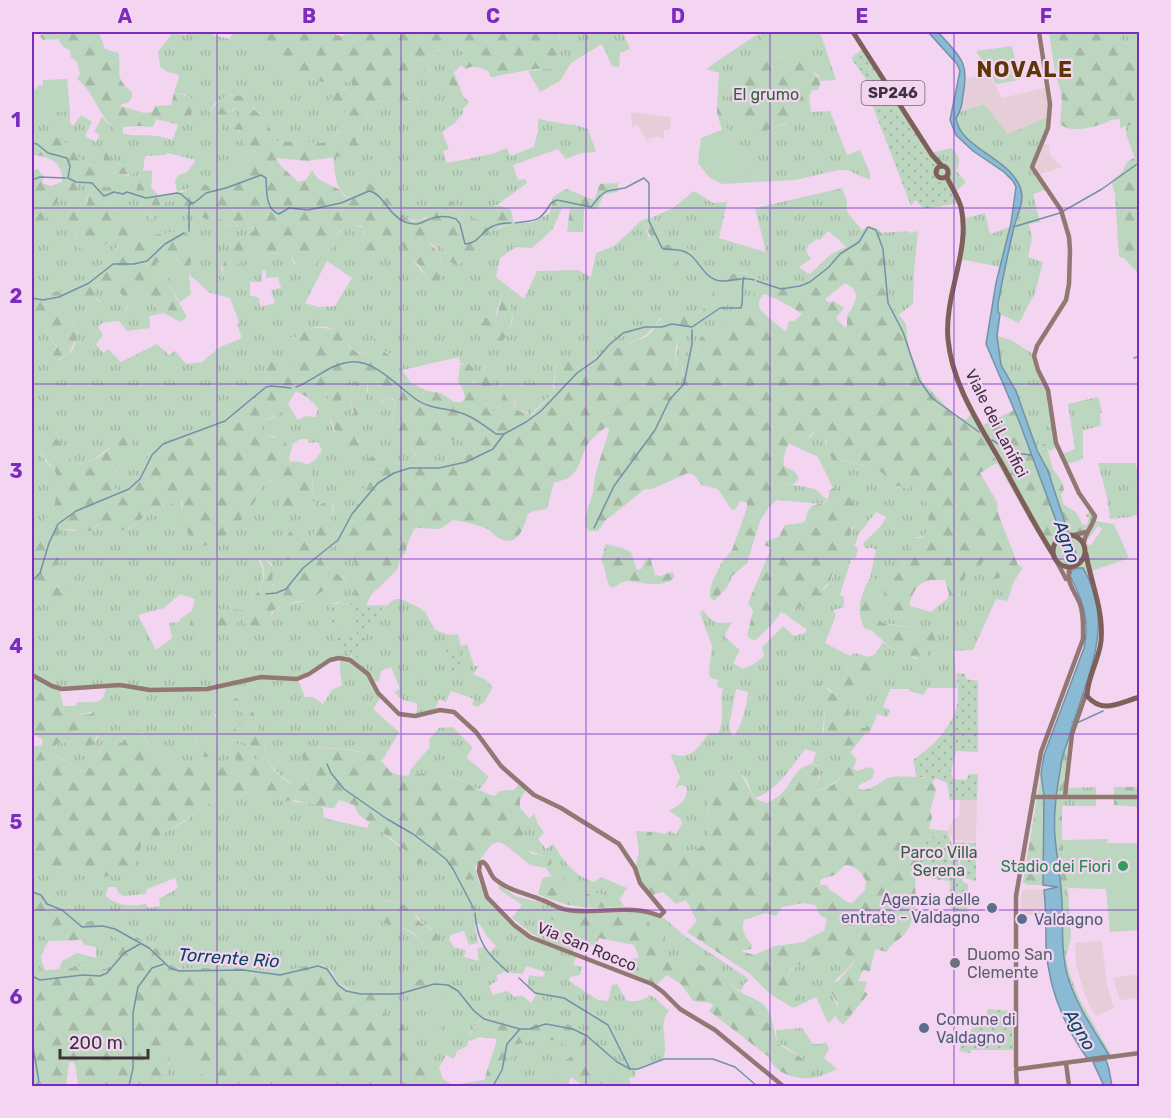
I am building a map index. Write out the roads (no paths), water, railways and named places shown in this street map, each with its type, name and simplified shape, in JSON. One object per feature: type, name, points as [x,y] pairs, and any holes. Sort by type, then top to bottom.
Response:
[{"type":"main road","name":"Viale dei Lanifici","points":[[853,32],[939,167],[947,169],[961,207],[963,226],[962,247],[947,318],[952,361],[964,395],[1056,559]]},
{"type":"main road","name":"Viale dei Lanifici","points":[[939,167],[936,174],[946,180],[954,190]]},
{"type":"main road","points":[[941,178],[948,174]]},
{"type":"main road","name":"Viale dei Lanifici","points":[[1034,522],[1048,540],[1058,539]]},
{"type":"main road","points":[[1083,559],[1070,567],[1056,559],[1053,551],[1058,539],[1074,535],[1084,543],[1083,559],[1100,610],[1101,644],[1086,693],[1094,702],[1110,707],[1140,697]]},
{"type":"main road","points":[[1083,559],[1089,574]]},
{"type":"main road","points":[[1091,679],[1094,702]]},
{"type":"street","points":[[1039,32],[1050,104],[1044,142],[1032,167],[1062,211],[1070,243],[1068,292],[1065,304],[1037,346],[1034,356],[1048,390],[1056,443],[1079,493],[1095,516],[1093,524],[1086,532],[1084,543]]},
{"type":"street","points":[[1074,535],[1086,532]]},
{"type":"street","name":"Viale dei Lanifici","points":[[1056,559],[1074,592]]},
{"type":"street","name":"Viale dei Lanifici","points":[[1017,1086],[1016,896],[1032,797],[1044,743],[1083,639],[1080,605],[1068,578],[1070,567]]},
{"type":"street","name":"Via San Rocco","points":[[32,675],[62,689],[120,685],[150,690],[207,689],[261,677],[297,679],[330,660],[339,658],[350,660],[368,674],[378,693],[399,714],[415,716],[447,710],[460,717],[476,732],[501,766],[534,795],[561,808],[620,844],[635,868],[639,883],[664,912],[660,916],[646,910],[562,909],[512,890],[492,877],[486,864],[480,863],[487,897],[530,938],[652,984],[680,1009],[715,1030],[783,1086]]},
{"type":"street","points":[[1065,796],[1067,763],[1076,722],[1086,693]]},
{"type":"street","points":[[1083,704],[1094,702]]},
{"type":"street","points":[[1032,797],[1140,797]]},
{"type":"street","points":[[1017,1069],[1140,1053]]},
{"type":"street","points":[[1066,1063],[1069,1086]]},
{"type":"water","points":[[928,32],[938,32],[964,66],[965,84],[960,110],[956,118],[960,129],[968,139],[1011,173],[1018,183],[1022,196],[998,303],[1000,314],[997,336],[1001,365],[1016,391],[1037,450],[1048,471],[1068,532],[1061,534],[1019,421],[986,344],[996,283],[1011,223],[1016,187],[1004,172],[973,151],[956,135],[950,120],[960,71],[957,64]]},
{"type":"water","name":"Agno","points":[[1070,537],[1078,559],[1068,563],[1061,540]]},
{"type":"water","name":"Agno","points":[[1083,568],[1093,589],[1098,610],[1098,630],[1090,672],[1062,757],[1055,828],[1067,974],[1080,1006],[1109,1055],[1087,1058],[1064,1019],[1050,976],[1047,961],[1044,890],[1058,887],[1043,885],[1044,796],[1041,774],[1044,755],[1086,638],[1084,611],[1070,576],[1072,570]]},
{"type":"water","points":[[1106,1060],[1112,1086],[1104,1086],[1093,1062]]},
{"type":"waterway","points":[[32,143],[37,144],[48,153],[67,158],[70,166],[68,178],[76,182],[92,183],[104,196],[114,192],[123,194],[127,192],[146,198],[177,193],[194,203],[206,193],[261,175],[266,178],[269,204],[274,212],[279,214],[289,208],[308,210],[341,203],[369,191],[378,196],[399,219],[411,224],[419,224],[439,217],[456,219],[460,224],[465,244],[475,241],[493,226],[511,223]]},
{"type":"waterway","points":[[1013,227],[1060,213],[1102,189],[1140,162]]},
{"type":"waterway","points":[[32,180],[40,177],[66,178]]},
{"type":"waterway","points":[[515,223],[541,217],[551,203],[557,200],[591,207],[607,191],[625,188],[644,178],[649,183],[649,221],[662,248],[686,252],[708,275],[716,280],[744,278],[754,280]]},
{"type":"waterway","points":[[189,231],[189,205],[191,203]]},
{"type":"waterway","points":[[757,281],[781,289],[810,282],[829,267],[840,254],[859,242],[868,227],[876,230],[883,249],[888,303],[903,332],[919,380],[932,398],[979,432]]},
{"type":"waterway","points":[[32,298],[43,300],[59,297],[89,283],[113,264],[134,264],[147,261],[165,244],[184,233]]},
{"type":"waterway","points":[[266,594],[286,589],[303,568],[338,540],[352,514],[378,483],[394,473],[410,468],[439,468],[466,462],[493,449],[504,434],[541,411],[577,373],[597,359],[623,333],[645,327],[662,327],[672,324],[692,327],[720,308],[741,308],[744,277]]},
{"type":"waterway","points":[[594,528],[614,486],[655,430],[670,399],[684,384],[692,344],[692,330]]},
{"type":"waterway","points":[[1134,358],[1140,356]]},
{"type":"waterway","points":[[296,387],[342,363],[359,362],[377,369],[422,403],[466,414],[496,434],[503,434]]},
{"type":"waterway","points":[[32,581],[40,573],[49,543],[58,524],[76,511],[129,489],[140,479],[152,455],[163,444],[225,421],[266,387],[291,388]]},
{"type":"waterway","points":[[992,440],[1013,453],[1031,455]]},
{"type":"waterway","points":[[1072,722],[1079,722],[1103,711]]},
{"type":"waterway","points":[[327,764],[344,789],[413,834],[446,859],[474,909]]},
{"type":"waterway","name":"Torrente Rio","points":[[32,892],[41,895],[47,904],[62,910],[82,927],[103,926],[115,929],[149,948],[170,968],[179,971],[244,970],[280,975],[318,966],[327,969],[338,985],[346,991],[361,994],[399,994],[434,984],[448,985],[458,991],[474,1011],[484,1019],[520,1029],[546,1024],[573,1029],[587,1036],[617,1062],[630,1069],[638,1069],[664,1059],[713,1059],[735,1067],[757,1086]]},
{"type":"waterway","points":[[475,913],[478,932],[484,947],[508,972]]},
{"type":"waterway","points":[[32,976],[40,980],[83,975],[100,976],[107,973],[124,953],[140,944]]},
{"type":"waterway","points":[[129,1086],[133,1068],[133,1013],[138,987],[152,968],[164,964]]},
{"type":"waterway","points":[[519,978],[535,993],[564,998],[608,1025],[630,1069]]},
{"type":"waterway","points":[[493,1086],[502,1070],[507,1044],[520,1029]]},
{"type":"waterway","points":[[32,1041],[39,1082],[35,1086]]},
{"type":"place","name":"Stadio dei Fiori","points":[[1123,866]]},
{"type":"place","name":"Agenzia delle entrate - Valdagno","points":[[992,908]]},
{"type":"place","name":"Valdagno","points":[[1022,919]]},
{"type":"place","name":"Duomo San Clemente","points":[[955,963]]},
{"type":"place","name":"Comune di Valdagno","points":[[924,1028]]},
{"type":"district","name":"NOVALE","points":[[1025,69]]},
{"type":"park label","name":"El grumo","points":[[766,94]]},
{"type":"park label","name":"Parco Villa Serena","points":[[939,861]]}]
